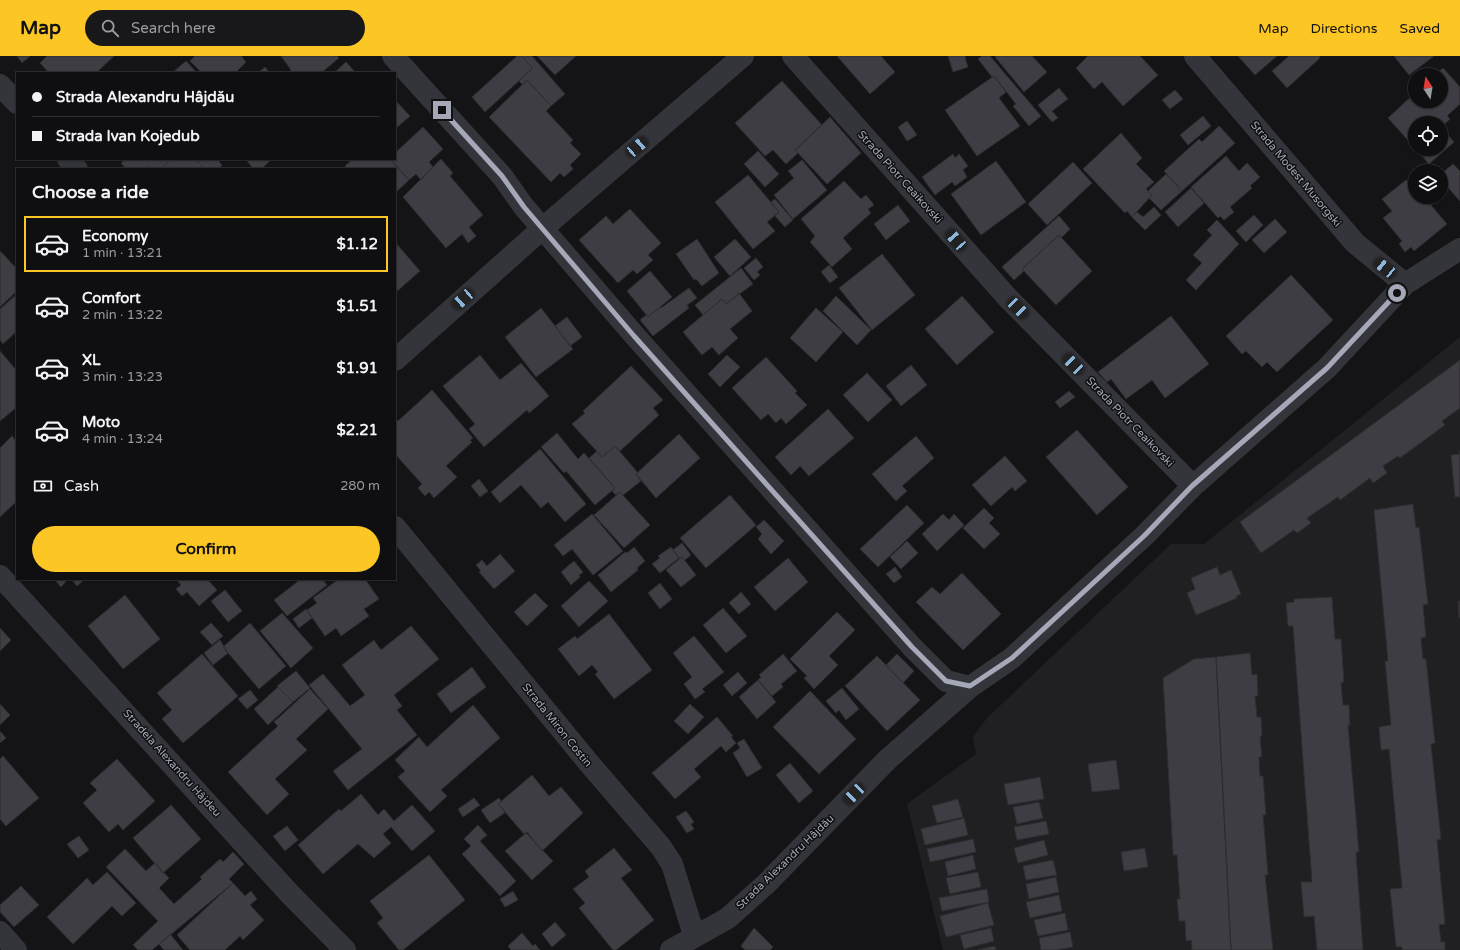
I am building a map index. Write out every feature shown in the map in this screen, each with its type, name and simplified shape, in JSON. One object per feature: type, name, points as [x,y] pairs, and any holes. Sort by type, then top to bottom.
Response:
[{"type":"street","points":[[393,56],[502,176],[524,207],[634,336],[912,647],[946,681],[970,686]]},
{"type":"street","points":[[396,359],[542,228],[742,56]]},
{"type":"street","name":"Strada Piotr Ceaikovski","points":[[793,56],[1007,297],[1192,486]]},
{"type":"street","name":"Strada Modest Musorgski","points":[[1195,56],[1355,243],[1405,284]]},
{"type":"street","points":[[0,85],[16,102]]},
{"type":"street","points":[[69,160],[76,168]]},
{"type":"street","name":"Strada Alexandru Hâjdău","points":[[671,950],[728,918],[766,884],[887,760],[970,686],[1012,658],[1144,536],[1192,486],[1327,368],[1405,284],[1460,249]]},
{"type":"street","name":"Strada Miron Costin","points":[[396,528],[588,762],[661,847],[672,864],[694,936]]},
{"type":"street","name":"Stradela Alexandru Hâjdeu","points":[[0,576],[289,893],[345,950]]},
{"type":"street","points":[[0,932],[16,950]]},
{"type":"shaded area","points":[[1460,337],[1460,950],[943,950],[907,804],[976,754],[973,737],[987,718],[1171,544],[1204,544]]},
{"type":"building","points":[[17,56],[30,56],[22,63]]},
{"type":"building","points":[[47,56],[114,56],[97,72],[48,72],[40,63]]},
{"type":"building","points":[[195,56],[241,56],[246,62],[236,72],[201,72],[190,61]]},
{"type":"building","points":[[281,56],[337,56],[339,58],[322,72],[289,72],[291,70]]},
{"type":"building","points":[[517,56],[521,56],[533,68],[485,112],[472,97]]},
{"type":"building","points":[[521,56],[532,56],[565,94],[551,106],[527,80],[523,85],[519,81],[533,68]]},
{"type":"building","points":[[537,56],[576,56],[555,75]]},
{"type":"building","points":[[837,56],[881,56],[895,72],[870,94]]},
{"type":"building","points":[[948,56],[966,56],[968,67],[953,72]]},
{"type":"building","points":[[982,56],[990,56],[1041,116],[1029,126],[1013,106],[1016,104],[994,76],[992,77],[978,59]]},
{"type":"building","points":[[1032,56],[1047,72],[1024,92],[995,57]]},
{"type":"building","points":[[1088,56],[1140,56],[1158,75],[1123,106],[1102,82],[1094,89],[1076,68]]},
{"type":"building","points":[[1238,56],[1277,56],[1255,75]]},
{"type":"building","points":[[1289,56],[1319,56],[1320,58],[1287,88],[1272,71]]},
{"type":"building","points":[[1394,56],[1434,56],[1418,68],[1408,68],[1408,74]]},
{"type":"building","points":[[186,61],[196,72],[173,72]]},
{"type":"building","points":[[346,62],[355,72],[335,72]]},
{"type":"building","points":[[265,67],[269,72],[259,72]]},
{"type":"building","points":[[1448,74],[1460,87],[1460,104],[1447,116],[1408,116],[1408,140],[1388,118],[1408,99],[1408,108],[1448,108]]},
{"type":"building","points":[[994,76],[1006,92],[999,98],[1020,126],[977,156],[945,110]]},
{"type":"building","points":[[527,80],[551,106],[546,111],[573,140],[570,143],[581,154],[570,165],[573,169],[564,177],[560,173],[551,182],[489,117]]},
{"type":"building","points":[[782,81],[822,125],[795,150],[798,153],[786,164],[773,150],[765,156],[735,123]]},
{"type":"building","points":[[1059,88],[1068,99],[1052,111],[1058,118],[1052,122],[1038,105]]},
{"type":"building","points":[[1175,90],[1183,99],[1170,109],[1162,100]]},
{"type":"building","points":[[396,101],[410,116],[396,128]]},
{"type":"building","points":[[1203,116],[1211,126],[1188,145],[1180,135]]},
{"type":"building","points":[[830,117],[861,153],[827,184],[795,150]]},
{"type":"building","points":[[907,121],[917,135],[907,141],[898,127]]},
{"type":"building","points":[[1219,126],[1235,143],[1182,191],[1164,171],[1199,139],[1202,142]]},
{"type":"building","points":[[423,127],[443,149],[429,162],[433,167],[421,180],[416,174],[409,180],[391,160],[396,160],[396,152]]},
{"type":"building","points":[[1121,133],[1142,158],[1136,164],[1154,182],[1146,189],[1152,195],[1132,217],[1127,211],[1125,213],[1083,169]]},
{"type":"building","points":[[1448,135],[1454,142],[1448,147]]},
{"type":"building","points":[[758,151],[779,174],[765,187],[744,164]]},
{"type":"building","points":[[953,154],[955,158],[959,154],[968,166],[963,170],[967,177],[955,186],[952,182],[935,195],[922,177]]},
{"type":"building","points":[[1226,156],[1239,171],[1247,163],[1260,177],[1250,186],[1252,188],[1230,207],[1234,212],[1224,220],[1220,216],[1218,218],[1191,187]]},
{"type":"building","points":[[1422,156],[1438,156],[1429,164]]},
{"type":"building","points":[[441,159],[453,173],[450,176],[483,215],[469,227],[476,236],[468,243],[462,234],[446,248],[403,197]]},
{"type":"building","points":[[125,160],[170,160],[162,168],[149,168],[147,166],[145,168],[125,168],[121,163]]},
{"type":"building","points":[[170,160],[196,160],[204,168],[162,168]]},
{"type":"building","points":[[221,160],[219,162],[222,165],[219,168],[204,168],[197,161]]},
{"type":"building","points":[[246,160],[271,160],[262,168],[253,168]]},
{"type":"building","points":[[352,160],[391,160],[409,180],[396,192],[396,168],[347,168],[345,166]]},
{"type":"building","points":[[802,160],[827,190],[793,219],[774,195],[794,178],[788,171]]},
{"type":"building","points":[[996,161],[1026,202],[981,235],[951,194]]},
{"type":"building","points":[[1073,162],[1092,183],[1047,225],[1028,204]]},
{"type":"building","points":[[1453,164],[1460,171],[1460,201],[1448,188],[1448,168]]},
{"type":"building","points":[[1166,174],[1182,191],[1161,210],[1149,198],[1152,195],[1148,191]]},
{"type":"building","points":[[748,175],[779,212],[767,222],[775,231],[753,249],[715,202]]},
{"type":"building","points":[[1406,180],[1408,182],[1408,204],[1430,204],[1447,224],[1414,251],[1411,247],[1405,252],[1399,244],[1402,241],[1383,218],[1392,211],[1382,199]]},
{"type":"building","points":[[844,181],[861,199],[866,195],[874,205],[868,209],[871,213],[843,238],[852,249],[832,267],[810,242],[815,236],[801,219]]},
{"type":"building","points":[[1191,188],[1204,203],[1178,227],[1165,212]]},
{"type":"building","points":[[775,199],[793,220],[785,227],[774,215],[779,212],[771,202]]},
{"type":"building","points":[[898,205],[910,221],[886,240],[874,224]]},
{"type":"building","points":[[1154,207],[1161,215],[1145,230],[1132,217],[1137,212],[1143,217]]},
{"type":"building","points":[[630,209],[661,243],[648,255],[653,260],[637,274],[633,270],[618,283],[579,240],[606,216],[613,224]]},
{"type":"building","points":[[1254,215],[1263,225],[1246,242],[1236,231]]},
{"type":"building","points":[[1059,216],[1070,229],[1061,238],[1059,235],[1022,269],[1024,271],[1014,280],[1002,267]]},
{"type":"building","points":[[1275,219],[1287,232],[1264,253],[1252,240]]},
{"type":"building","points":[[1217,220],[1239,244],[1196,290],[1186,280],[1202,263],[1193,255],[1212,235],[1207,230]]},
{"type":"building","points":[[1059,235],[1092,271],[1056,305],[1022,269]]},
{"type":"building","points":[[697,239],[719,273],[702,286],[696,279],[694,280],[676,254]]},
{"type":"building","points":[[735,239],[751,257],[730,276],[714,257]]},
{"type":"building","points":[[396,243],[420,271],[396,292]]},
{"type":"building","points":[[0,251],[16,268],[16,292],[0,307]]},
{"type":"building","points":[[882,254],[915,295],[872,330],[839,288]]},
{"type":"building","points":[[756,258],[763,267],[757,272],[760,275],[754,280],[744,268]]},
{"type":"building","points":[[829,265],[838,277],[830,283],[821,272]]},
{"type":"building","points":[[741,268],[753,284],[726,304],[722,299],[703,315],[695,305]]},
{"type":"building","points":[[650,271],[672,297],[648,317],[627,291]]},
{"type":"building","points":[[1291,275],[1333,320],[1277,372],[1267,362],[1262,367],[1246,351],[1242,354],[1226,336]]},
{"type":"building","points":[[689,288],[697,298],[687,305],[689,308],[653,336],[640,320],[646,315],[648,317],[660,307],[661,308]]},
{"type":"building","points":[[739,293],[752,311],[730,329],[738,338],[719,355],[712,347],[702,355],[683,332],[722,299],[726,304]]},
{"type":"building","points":[[16,295],[16,332],[3,344],[0,340],[0,309]]},
{"type":"building","points":[[836,296],[871,330],[857,345],[823,311]]},
{"type":"building","points":[[962,296],[994,332],[957,365],[925,329]]},
{"type":"building","points":[[541,308],[573,349],[536,377],[505,337]]},
{"type":"building","points":[[816,308],[843,332],[816,362],[790,338]]},
{"type":"building","points":[[1171,316],[1209,364],[1165,398],[1152,380],[1126,399],[1111,379],[1107,382],[1098,372]]},
{"type":"building","points":[[567,317],[582,337],[570,346],[555,326]]},
{"type":"building","points":[[0,351],[16,370],[16,408],[0,421]]},
{"type":"building","points":[[480,355],[500,380],[521,363],[549,396],[529,413],[527,410],[484,447],[469,429],[475,424],[443,386]]},
{"type":"building","points":[[727,355],[740,367],[720,387],[708,374]]},
{"type":"building","points":[[766,357],[797,391],[795,393],[807,405],[786,424],[781,418],[776,423],[768,414],[761,420],[732,388]]},
{"type":"building","points":[[1460,360],[1460,408],[1442,421],[1445,425],[1400,458],[1398,456],[1383,466],[1387,473],[1373,483],[1370,478],[1340,500],[1338,497],[1307,518],[1311,523],[1297,533],[1294,530],[1261,553],[1240,522]]},
{"type":"building","points":[[911,365],[927,385],[901,406],[886,386]]},
{"type":"building","points":[[631,366],[663,400],[653,408],[659,415],[620,451],[615,446],[602,457],[572,424],[585,413],[583,411]]},
{"type":"building","points":[[867,373],[892,400],[868,422],[843,395]]},
{"type":"building","points":[[432,390],[473,438],[470,440],[472,442],[446,466],[457,477],[434,498],[429,492],[425,496],[418,488],[422,484],[396,455],[396,419],[398,421]]},
{"type":"building","points":[[1069,391],[1075,397],[1060,408],[1055,402]]},
{"type":"building","points":[[828,409],[854,438],[809,476],[800,466],[791,475],[775,457]]},
{"type":"building","points":[[1077,430],[1128,487],[1097,515],[1046,457]]},
{"type":"building","points":[[557,433],[578,459],[584,453],[615,488],[595,505],[566,471],[564,473],[541,447]]},
{"type":"building","points":[[679,434],[700,458],[656,498],[636,474]]},
{"type":"building","points":[[12,436],[16,441],[16,502],[0,517],[0,448]]},
{"type":"building","points":[[916,436],[934,458],[902,486],[907,491],[896,501],[872,474]]},
{"type":"building","points":[[615,446],[638,473],[636,474],[641,481],[623,495],[620,492],[616,495],[612,491],[615,488],[589,458],[597,451],[602,457]]},
{"type":"building","points":[[540,449],[586,504],[565,522],[548,502],[541,508],[521,485],[500,503],[491,492]]},
{"type":"building","points":[[1460,454],[1460,497],[1455,497],[1451,455]]},
{"type":"building","points":[[1005,456],[1027,481],[1015,491],[1012,487],[991,506],[972,485]]},
{"type":"building","points":[[479,479],[488,491],[480,497],[471,486]]},
{"type":"building","points":[[620,492],[650,525],[624,548],[594,515]]},
{"type":"building","points":[[730,495],[756,525],[706,568],[680,538]]},
{"type":"building","points":[[1413,504],[1416,528],[1419,527],[1428,604],[1423,605],[1426,637],[1421,638],[1423,659],[1426,659],[1435,743],[1431,744],[1441,839],[1437,840],[1445,924],[1439,925],[1441,942],[1445,942],[1445,950],[1402,950],[1402,947],[1396,947],[1390,889],[1402,888],[1389,749],[1381,750],[1379,727],[1391,725],[1385,661],[1388,661],[1374,510]]},
{"type":"building","points":[[907,505],[924,523],[878,567],[860,549]]},
{"type":"building","points":[[984,508],[994,518],[989,523],[1000,534],[984,549],[963,528]]},
{"type":"building","points":[[592,514],[623,551],[593,575],[572,549],[563,556],[554,545]]},
{"type":"building","points":[[943,514],[949,520],[954,514],[964,525],[937,551],[922,534]]},
{"type":"building","points":[[764,520],[784,541],[771,554],[758,539],[762,534],[756,527]]},
{"type":"building","points":[[907,541],[918,553],[901,569],[890,557]]},
{"type":"building","points":[[682,543],[691,555],[685,560],[682,557],[680,559],[673,550]]},
{"type":"building","points":[[634,547],[645,561],[637,568],[638,570],[611,592],[598,575],[625,552],[627,553]]},
{"type":"building","points":[[671,547],[679,558],[660,573],[652,564],[660,558],[658,556]]},
{"type":"building","points":[[500,554],[515,571],[494,589],[479,572],[481,571],[476,565],[482,560],[487,566]]},
{"type":"building","points":[[682,557],[696,575],[681,587],[666,570]]},
{"type":"building","points":[[788,558],[808,582],[775,611],[754,587]]},
{"type":"building","points":[[574,561],[583,572],[571,585],[561,572]]},
{"type":"building","points":[[895,567],[902,577],[894,583],[886,574]]},
{"type":"building","points":[[1217,567],[1220,575],[1231,570],[1241,594],[1236,596],[1237,598],[1196,615],[1187,593],[1195,589],[1191,578]]},
{"type":"building","points":[[962,573],[1001,614],[963,650],[916,602],[932,587],[940,594]]},
{"type":"building","points":[[55,580],[67,580],[61,587]]},
{"type":"building","points":[[72,580],[84,580],[77,586]]},
{"type":"building","points":[[177,580],[208,580],[217,590],[199,606],[187,592],[182,596],[176,589],[181,585]]},
{"type":"building","points":[[300,580],[323,580],[327,585],[287,616],[274,600]]},
{"type":"building","points":[[338,580],[366,580],[379,599],[364,609],[369,616],[341,636],[336,628],[325,636],[307,610],[317,603],[313,598]]},
{"type":"building","points":[[589,581],[608,601],[579,627],[561,606]]},
{"type":"building","points":[[660,583],[672,599],[660,609],[648,593]]},
{"type":"building","points":[[225,590],[242,611],[228,622],[211,601]]},
{"type":"building","points":[[741,592],[751,604],[739,614],[729,603]]},
{"type":"building","points":[[535,593],[548,606],[527,626],[514,612]]},
{"type":"building","points":[[125,595],[160,639],[123,669],[88,626]]},
{"type":"building","points":[[1332,597],[1335,639],[1341,639],[1344,682],[1341,683],[1343,705],[1349,705],[1350,725],[1348,725],[1359,852],[1356,852],[1363,950],[1317,950],[1314,916],[1304,917],[1301,882],[1312,882],[1293,626],[1288,626],[1286,603],[1294,602],[1294,599]]},
{"type":"building","points":[[1458,601],[1460,601],[1460,618],[1459,618]]},
{"type":"building","points":[[723,608],[747,636],[726,653],[703,625]]},
{"type":"building","points":[[306,609],[312,618],[299,628],[293,619]]},
{"type":"building","points":[[837,612],[855,630],[829,656],[838,665],[814,689],[804,678],[807,676],[790,659]]},
{"type":"building","points":[[282,613],[313,648],[291,668],[260,631]]},
{"type":"building","points":[[609,614],[652,670],[614,699],[595,674],[598,672],[592,665],[579,676],[558,649],[575,636],[577,639]]},
{"type":"building","points":[[211,623],[223,636],[212,645],[200,632]]},
{"type":"building","points":[[250,623],[286,666],[259,689],[223,647]]},
{"type":"building","points":[[411,626],[439,659],[394,695],[402,706],[397,710],[417,735],[348,790],[333,771],[362,749],[309,685],[323,674],[350,706],[365,695],[342,665],[374,640],[381,650]]},
{"type":"building","points":[[0,628],[11,640],[0,651]]},
{"type":"building","points":[[694,636],[724,672],[702,689],[705,692],[695,699],[684,684],[692,677],[673,653]]},
{"type":"building","points":[[220,640],[228,653],[213,665],[204,653]]},
{"type":"building","points":[[1250,653],[1252,675],[1257,674],[1258,696],[1255,696],[1257,717],[1261,717],[1262,736],[1260,737],[1262,757],[1259,757],[1260,776],[1263,776],[1266,815],[1263,815],[1268,875],[1265,875],[1273,950],[1231,950],[1216,657]]},
{"type":"building","points":[[202,654],[238,696],[183,743],[162,719],[172,710],[157,693]]},
{"type":"building","points":[[783,654],[797,671],[781,684],[783,687],[772,696],[758,680],[761,677],[759,675]]},
{"type":"building","points":[[897,654],[914,671],[903,683],[886,665]]},
{"type":"building","points":[[877,656],[920,700],[887,731],[845,686]]},
{"type":"building","points":[[1216,657],[1231,950],[1192,950],[1191,940],[1186,941],[1185,921],[1179,921],[1177,899],[1180,899],[1177,855],[1173,855],[1163,678],[1194,659]]},
{"type":"building","points":[[472,667],[486,687],[451,713],[437,694]]},
{"type":"building","points":[[296,671],[310,688],[293,702],[277,686]]},
{"type":"building","points":[[738,672],[747,683],[732,696],[723,685]]},
{"type":"building","points":[[758,680],[776,702],[757,719],[739,697]]},
{"type":"building","points":[[278,687],[293,702],[268,725],[254,709]]},
{"type":"building","points":[[842,688],[859,709],[846,720],[839,710],[836,713],[826,701]]},
{"type":"building","points":[[310,689],[328,709],[296,739],[307,750],[275,779],[289,794],[267,815],[228,772],[278,726],[274,722]]},
{"type":"building","points":[[250,690],[258,700],[247,709],[238,699]]},
{"type":"building","points":[[810,691],[856,739],[819,774],[773,727]]},
{"type":"building","points":[[0,704],[10,715],[0,725]]},
{"type":"building","points":[[690,704],[704,717],[688,734],[674,721]]},
{"type":"building","points":[[473,705],[500,738],[441,790],[447,796],[430,812],[398,777],[405,771],[395,760],[419,737],[427,747]]},
{"type":"building","points":[[717,717],[733,736],[731,737],[736,743],[726,752],[721,746],[694,769],[701,777],[675,799],[652,773]]},
{"type":"building","points":[[0,731],[6,738],[0,743]]},
{"type":"building","points":[[744,739],[762,768],[747,777],[733,753],[740,748],[737,743]]},
{"type":"building","points":[[3,756],[39,798],[6,826],[0,819],[0,759]]},
{"type":"building","points":[[117,759],[155,801],[123,830],[118,824],[109,832],[83,803],[97,790],[90,783]]},
{"type":"building","points":[[1116,760],[1120,789],[1092,792],[1088,764]]},
{"type":"building","points":[[790,763],[813,791],[799,803],[776,775]]},
{"type":"building","points":[[532,775],[549,796],[561,787],[583,813],[542,851],[527,832],[524,834],[498,804]]},
{"type":"building","points":[[1040,777],[1044,799],[1008,805],[1004,784]]},
{"type":"building","points":[[361,794],[378,815],[384,809],[394,821],[412,805],[435,831],[412,851],[391,827],[383,834],[391,843],[374,858],[358,844],[323,874],[298,845],[339,809],[341,811]]},
{"type":"building","points":[[474,798],[480,805],[463,817],[458,809]]},
{"type":"building","points":[[499,798],[501,801],[498,804],[506,812],[490,823],[481,810]]},
{"type":"building","points":[[958,799],[963,817],[937,823],[932,806]]},
{"type":"building","points":[[1039,802],[1043,818],[1017,824],[1013,807]]},
{"type":"building","points":[[171,805],[201,839],[163,873],[133,838]]},
{"type":"building","points":[[686,811],[694,822],[691,824],[694,829],[687,833],[676,817]]},
{"type":"building","points":[[964,818],[968,835],[925,845],[921,829]]},
{"type":"building","points":[[1046,821],[1049,834],[1017,840],[1014,827]]},
{"type":"building","points":[[478,825],[487,835],[480,841],[516,881],[500,896],[462,854],[471,846],[464,839]]},
{"type":"building","points":[[287,826],[298,840],[285,851],[273,836]]},
{"type":"building","points":[[526,833],[553,861],[532,880],[505,851]]},
{"type":"building","points":[[79,836],[89,850],[78,858],[67,844]]},
{"type":"building","points":[[973,839],[976,852],[930,862],[927,849]]},
{"type":"building","points":[[1044,840],[1048,855],[1018,863],[1014,848]]},
{"type":"building","points":[[614,848],[632,870],[621,878],[654,920],[616,950],[613,950],[579,908],[585,903],[573,889],[589,877],[585,871]]},
{"type":"building","points":[[1145,848],[1148,867],[1124,871],[1121,852]]},
{"type":"building","points":[[125,849],[146,871],[155,863],[169,878],[159,888],[174,904],[202,879],[200,877],[220,859],[223,862],[233,852],[244,864],[229,879],[233,883],[152,950],[138,950],[133,945],[158,921],[106,867]]},
{"type":"building","points":[[429,855],[465,900],[403,950],[399,950],[377,923],[383,918],[370,901]]},
{"type":"building","points":[[973,855],[976,869],[948,876],[945,862]]},
{"type":"building","points":[[1053,860],[1057,875],[1026,880],[1023,866]]},
{"type":"building","points":[[107,872],[136,903],[122,916],[112,906],[73,944],[47,917],[87,878],[93,885]]},
{"type":"building","points":[[978,872],[981,887],[950,894],[946,878]]},
{"type":"building","points":[[1056,877],[1059,892],[1029,899],[1026,884]]},
{"type":"building","points":[[233,883],[245,896],[251,891],[257,899],[250,905],[264,920],[243,940],[240,936],[225,950],[190,950],[177,935]]},
{"type":"building","points":[[21,886],[39,905],[14,927],[0,912],[0,905]]},
{"type":"building","points":[[987,889],[989,902],[942,911],[939,898]]},
{"type":"building","points":[[513,891],[518,900],[505,907],[500,899]]},
{"type":"building","points":[[1059,895],[1062,911],[1030,918],[1026,902]]},
{"type":"building","points":[[988,903],[994,925],[946,937],[940,916]]},
{"type":"building","points":[[1065,913],[1068,930],[1038,936],[1034,920]]},
{"type":"building","points":[[555,922],[566,935],[552,947],[542,934]]},
{"type":"building","points":[[754,928],[773,947],[770,950],[745,950],[741,946]]},
{"type":"building","points":[[991,928],[994,941],[964,949],[960,935]]},
{"type":"building","points":[[1070,932],[1073,947],[1056,950],[1041,950],[1039,938]]},
{"type":"building","points":[[522,933],[533,946],[535,944],[540,950],[511,950],[508,946]]},
{"type":"building","points":[[170,934],[183,950],[164,950],[159,944]]},
{"type":"building","points":[[995,946],[996,950],[977,950]]},
{"type":"route","points":[[442,110],[502,176],[524,207],[634,336],[912,647],[946,681],[970,686],[1012,658],[1144,536],[1192,486],[1237,445],[1327,368],[1397,293]]}]
